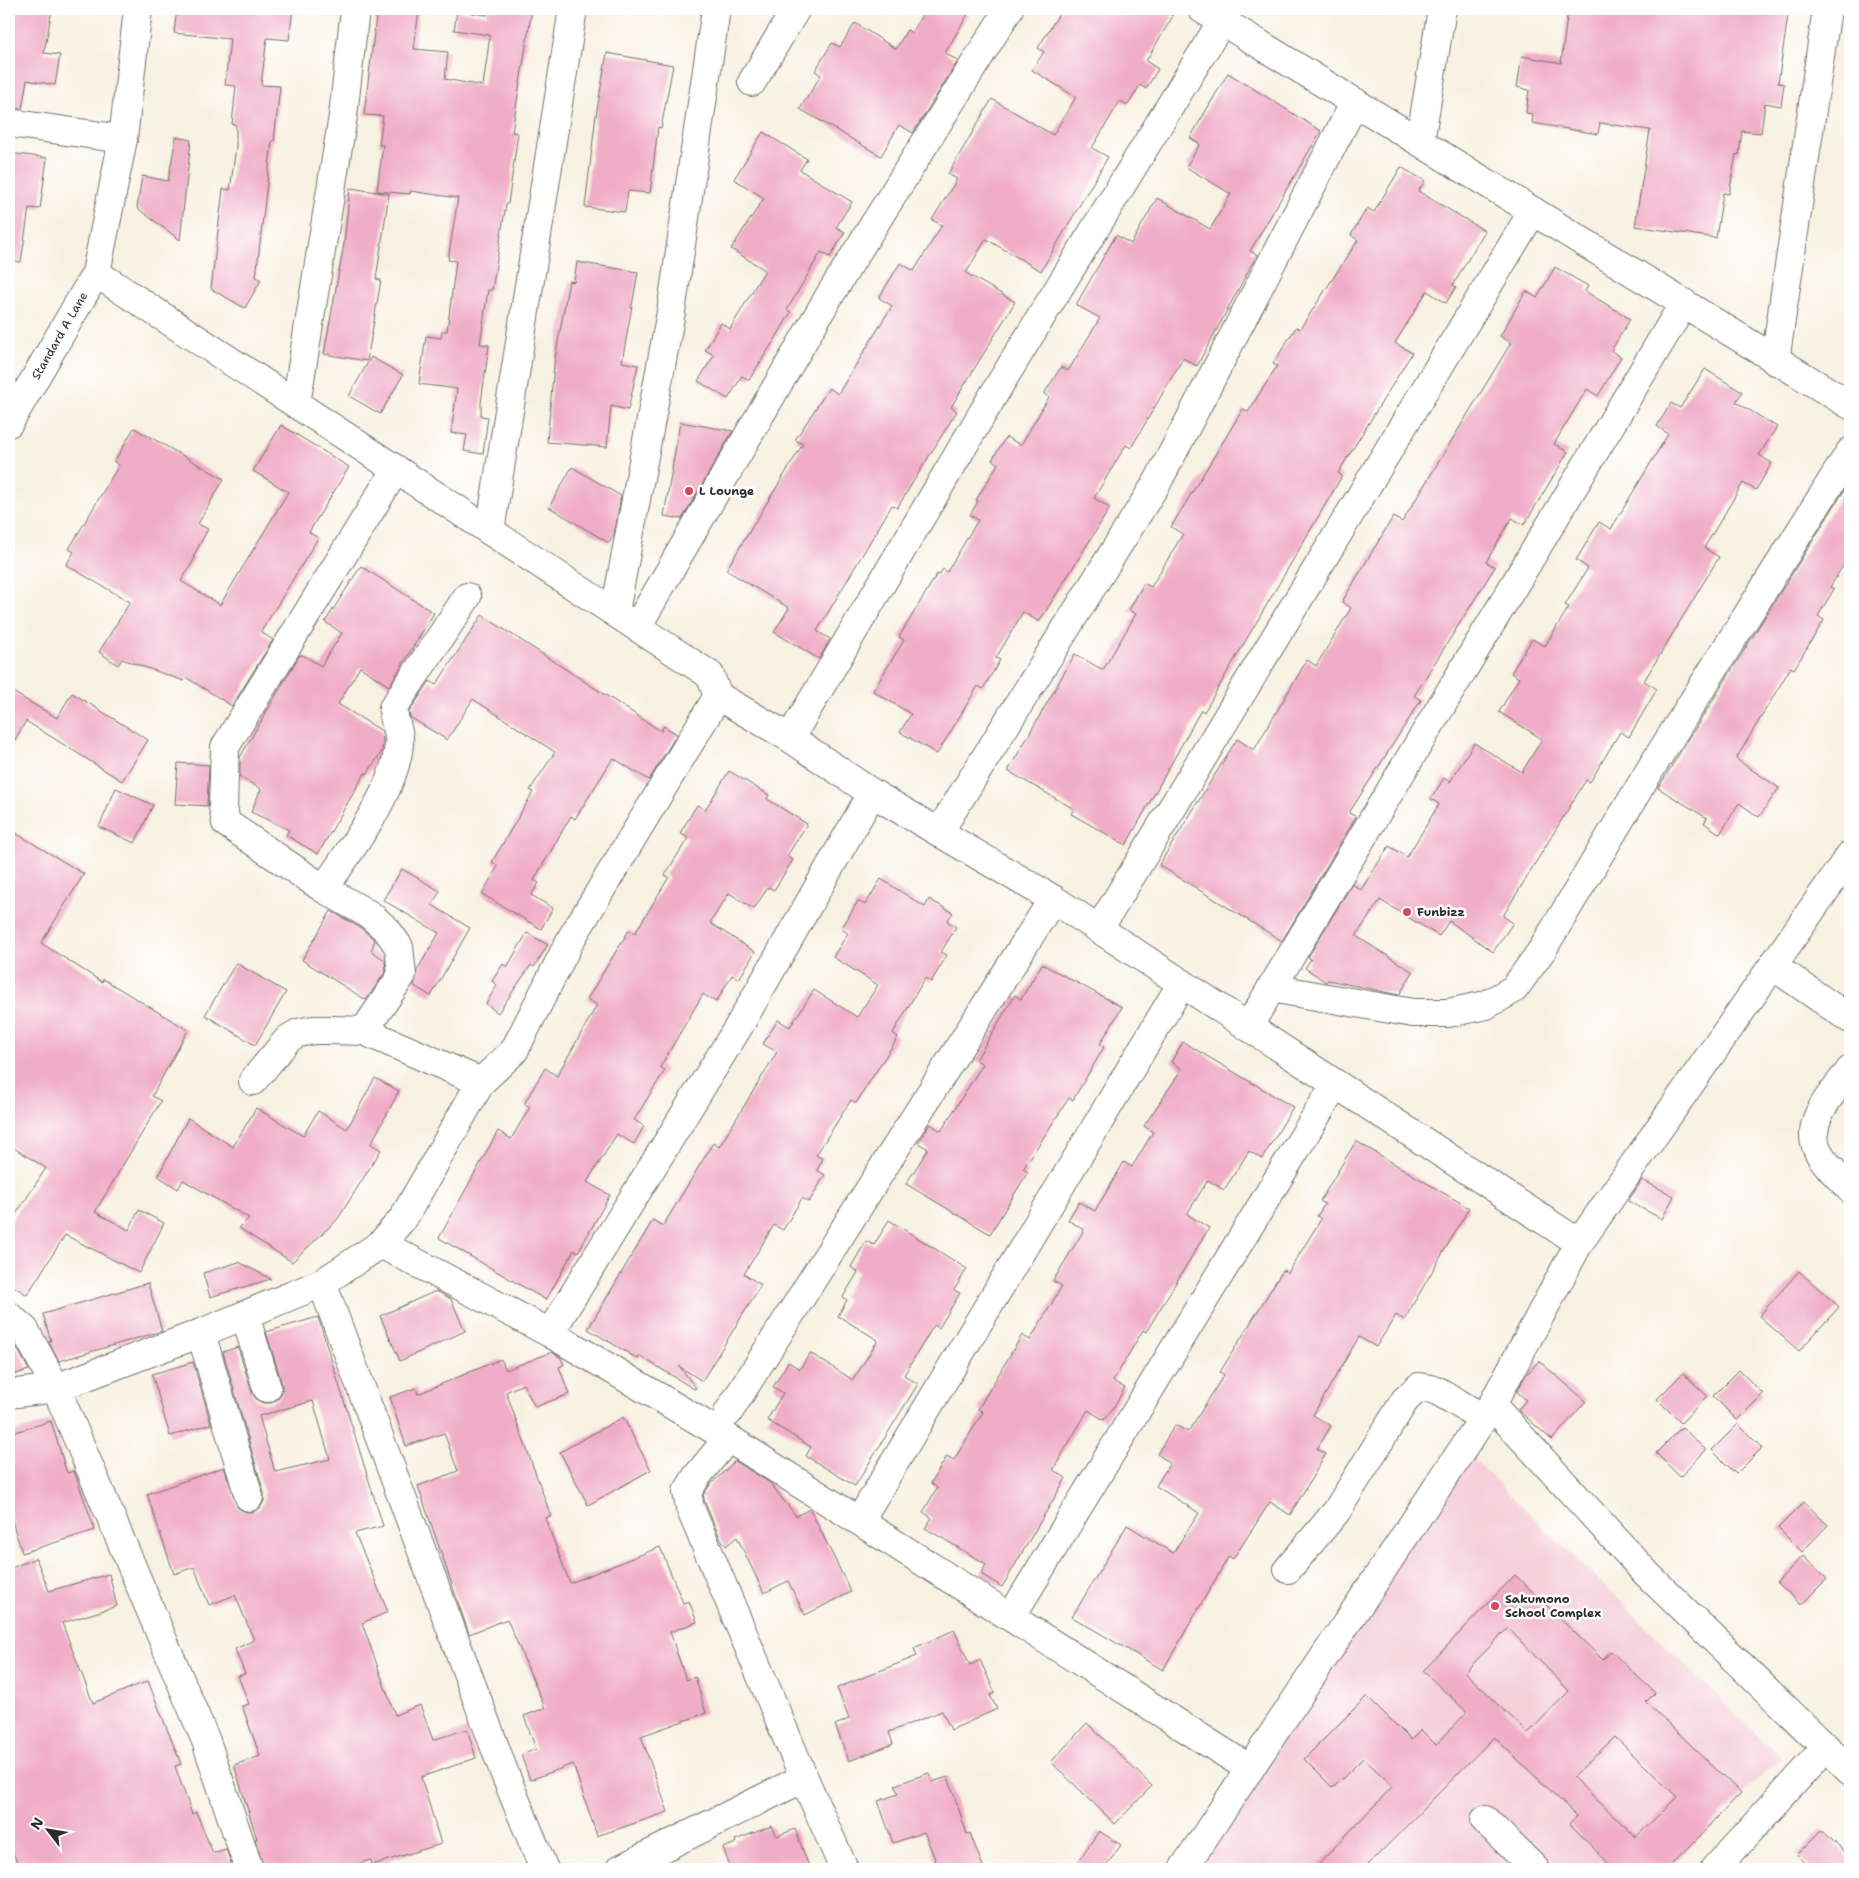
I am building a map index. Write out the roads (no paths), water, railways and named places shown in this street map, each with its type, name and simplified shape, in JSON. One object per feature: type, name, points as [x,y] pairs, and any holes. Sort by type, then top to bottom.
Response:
[{"type":"street","name":"Standard A Lane","points":[[9,423],[16,398],[96,273],[124,139],[138,9]]},
{"type":"street","points":[[296,404],[343,116],[356,9]]},
{"type":"street","points":[[490,531],[573,9]]},
{"type":"street","points":[[626,620],[716,9]]},
{"type":"street","points":[[752,82],[796,9]]},
{"type":"street","points":[[626,620],[1009,9]]},
{"type":"street","points":[[1420,142],[1442,9]]},
{"type":"street","points":[[1775,361],[1826,9]]},
{"type":"street","points":[[790,738],[1000,384],[1212,15],[1684,303],[1775,361],[1850,405]]},
{"type":"street","points":[[939,832],[1158,481],[1355,102]]},
{"type":"street","points":[[9,123],[124,139]]},
{"type":"street","points":[[1099,929],[1533,211]]},
{"type":"street","points":[[96,273],[710,675],[718,696],[790,738],[872,793],[1053,899],[1579,1243]]},
{"type":"street","points":[[1248,1027],[1684,303]]},
{"type":"street","points":[[1271,988],[1413,1013],[1448,1013],[1486,1004],[1514,989],[1542,950],[1653,765],[1850,452]]},
{"type":"street","points":[[364,1032],[402,975],[399,947],[387,930],[370,916],[324,889],[226,823],[223,807],[225,747],[396,469]]},
{"type":"street","points":[[324,889],[372,816],[392,774],[399,746],[399,731],[393,720],[393,708],[467,597]]},
{"type":"street","points":[[9,1394],[56,1388],[201,1333],[322,1284],[381,1244],[404,1217],[481,1082],[514,1051],[571,939],[718,696]]},
{"type":"street","points":[[550,1333],[739,1026],[872,793]]},
{"type":"street","points":[[1183,1869],[1487,1412],[1579,1243],[1850,855]]},
{"type":"street","points":[[844,1869],[690,1508],[687,1492],[1053,899]]},
{"type":"street","points":[[1773,966],[1850,1019]]},
{"type":"street","points":[[860,1520],[1182,983]]},
{"type":"street","points":[[254,1081],[288,1039],[298,1033],[313,1030],[364,1032],[481,1082]]},
{"type":"street","points":[[1850,1070],[1818,1113],[1813,1132],[1818,1151],[1850,1190]]},
{"type":"street","points":[[1011,1617],[1335,1085]]},
{"type":"street","points":[[381,1244],[728,1425],[860,1520],[1250,1769]]},
{"type":"street","points":[[322,1284],[506,1778],[544,1869]]},
{"type":"street","points":[[245,1315],[267,1388]]},
{"type":"street","points":[[9,1316],[25,1330],[56,1388],[206,1741],[249,1869]]},
{"type":"street","points":[[201,1333],[249,1497]]},
{"type":"street","points":[[1288,1569],[1336,1512],[1404,1400],[1419,1387],[1436,1390],[1487,1412],[1647,1574],[1850,1771]]},
{"type":"street","points":[[1715,1869],[1826,1747]]},
{"type":"street","points":[[620,1869],[804,1778]]},
{"type":"street","points":[[1485,1820],[1535,1869]]},
{"type":"place","name":"L Lounge","points":[[689,491]]},
{"type":"place","name":"Funbizz","points":[[1407,912]]},
{"type":"place","name":"Sakumono School Complex","points":[[1495,1606]]}]
